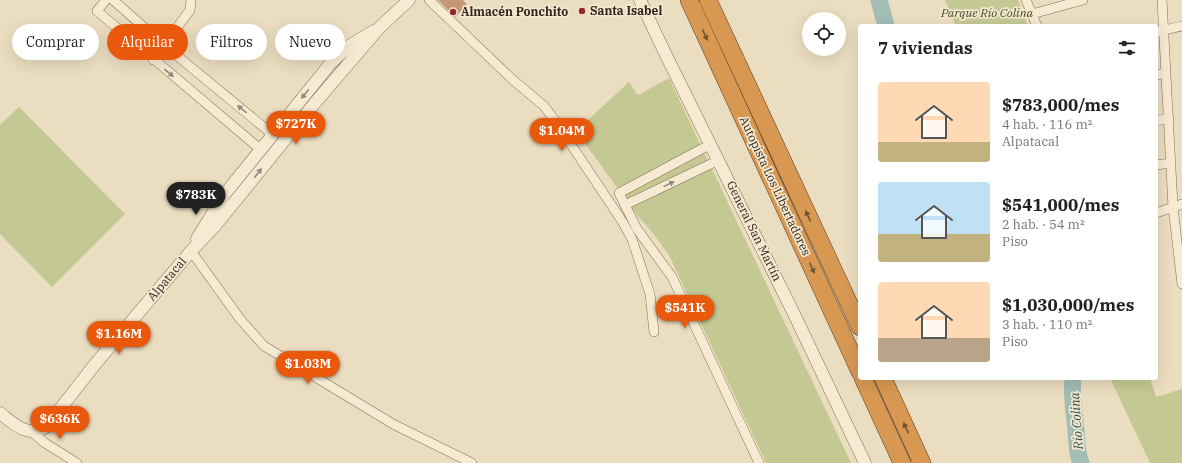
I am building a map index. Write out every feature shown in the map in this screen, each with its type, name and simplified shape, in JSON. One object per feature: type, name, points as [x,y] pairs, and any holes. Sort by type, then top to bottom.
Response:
[{"type":"highway","name":"Autopista Los Libertadores","points":[[689,0],[858,368]]},
{"type":"highway","name":"Autopista Los Libertadores","points":[[708,0],[858,323]]},
{"type":"highway","points":[[864,380],[902,463]]},
{"type":"highway","points":[[884,380],[922,463]]},
{"type":"street","points":[[106,0],[97,11],[112,24]]},
{"type":"street","points":[[113,0],[140,24]]},
{"type":"street","points":[[180,24],[190,10],[191,0]]},
{"type":"street","name":"Alpatacal","points":[[32,432],[46,427],[96,363],[191,251],[234,204],[273,154],[380,27],[409,0]]},
{"type":"street","points":[[430,0],[514,80],[544,106],[556,122],[622,221],[632,239],[650,294],[654,332]]},
{"type":"street","name":"General San Martín","points":[[640,0],[865,463]]},
{"type":"street","points":[[1026,0],[1037,24]]},
{"type":"street","points":[[1032,14],[1083,0]]},
{"type":"street","points":[[1162,0],[1160,31],[1166,73],[1171,163],[1178,206],[1182,284]]},
{"type":"street","points":[[1160,31],[1182,26]]},
{"type":"street","name":"Alpatacal","points":[[191,251],[207,221],[224,195],[330,64],[349,46],[380,27]]},
{"type":"street","points":[[153,60],[260,149]]},
{"type":"street","points":[[182,60],[272,134]]},
{"type":"street","points":[[330,64],[338,67],[341,73]]},
{"type":"street","points":[[1158,75],[1166,73]]},
{"type":"street","points":[[1158,121],[1169,118]]},
{"type":"street","points":[[711,144],[619,193],[637,229],[672,277],[758,463]]},
{"type":"street","points":[[625,205],[719,160]]},
{"type":"street","points":[[1158,165],[1171,163]]},
{"type":"street","points":[[224,195],[228,202],[234,204]]},
{"type":"street","points":[[1158,212],[1178,206]]},
{"type":"street","points":[[191,251],[240,319],[264,346],[393,424],[472,463]]},
{"type":"street","points":[[0,413],[23,430],[32,432],[44,443],[76,463]]},
{"type":"green space","name":"Parque Río Colina","points":[[945,0],[1018,0],[1027,24],[955,24]]},
{"type":"green space","points":[[669,78],[851,463],[766,463],[669,255],[637,215],[576,131],[629,82],[638,95]]},
{"type":"green space","points":[[19,107],[125,214],[52,287],[0,234],[0,125]]},
{"type":"green space","points":[[1111,380],[1151,380],[1156,397],[1182,389],[1182,463],[1150,463]]},
{"type":"building","name":"Almacén Ponchito","points":[[438,0],[463,0],[467,5],[455,17]]},
{"type":"waterway","name":"Río Colina","points":[[879,0],[885,24]]},
{"type":"waterway","name":"Río Colina","points":[[1073,380],[1072,391],[1077,450],[1081,463]]},
{"type":"place","name":"Santa Isabel","points":[[582,11]]},
{"type":"place","name":"Almacén Ponchito","points":[[453,12]]}]
